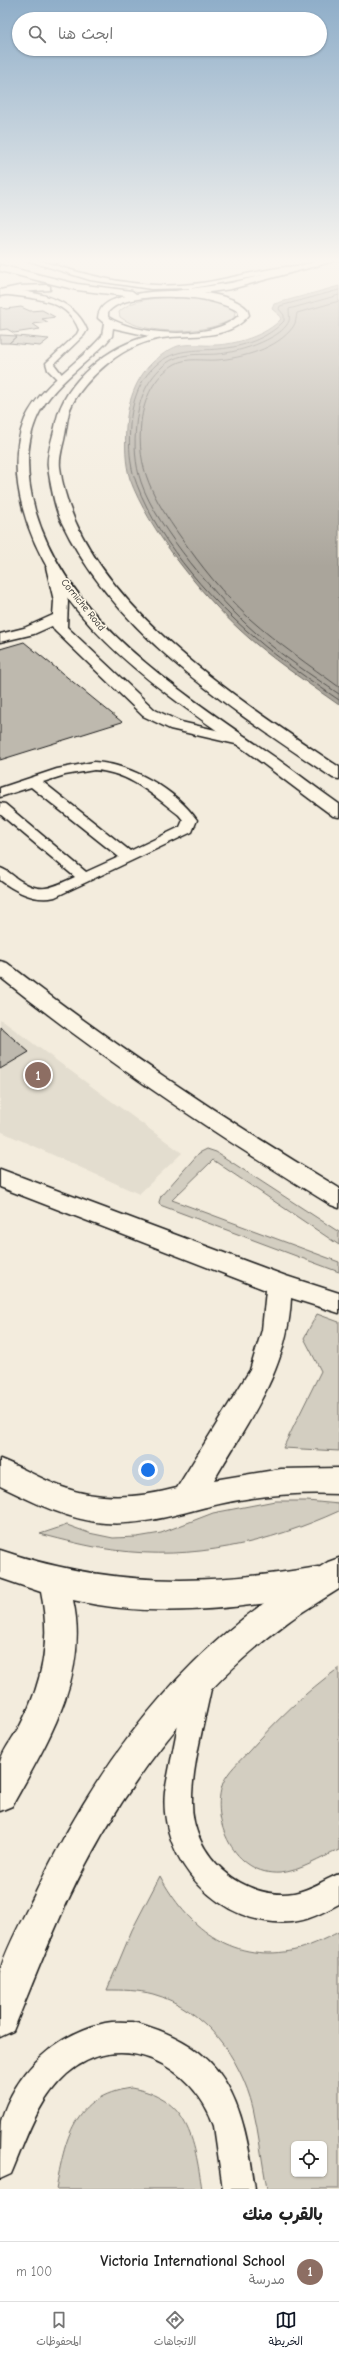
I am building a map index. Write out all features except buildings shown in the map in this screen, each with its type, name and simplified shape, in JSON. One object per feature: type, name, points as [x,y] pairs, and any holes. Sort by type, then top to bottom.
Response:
[{"type":"main road","name":"Corniche Road","points":[[78,362],[60,377],[40,403],[31,419],[22,452],[21,470],[27,508],[41,546],[53,567],[86,611],[135,661],[195,709],[339,812]]},
{"type":"main road","points":[[107,362],[88,378],[67,405],[54,436],[52,452],[54,487],[61,513],[87,564],[106,589],[144,629],[203,678],[339,774]]},
{"type":"main road","points":[[53,567],[54,582],[61,602],[58,618],[60,628],[149,713],[176,726],[240,740]]},
{"type":"main road","points":[[0,638],[40,628],[58,618]]},
{"type":"main road","points":[[16,635],[43,634],[68,637]]},
{"type":"main road","points":[[0,967],[107,1049],[176,1098],[339,1199]]},
{"type":"main road","points":[[0,1178],[278,1284],[339,1303]]},
{"type":"main road","points":[[186,1500],[262,1374],[277,1330],[278,1284]]},
{"type":"main road","points":[[0,1472],[63,1500],[87,1508],[112,1510],[137,1510],[260,1484],[339,1481]]},
{"type":"main road","points":[[0,1564],[53,1580],[97,1589],[143,1594],[190,1596],[236,1594],[333,1575]]},
{"type":"main road","points":[[0,2018],[26,1948],[56,1885],[88,1825],[142,1746],[200,1679],[241,1641],[283,1607],[333,1575]]},
{"type":"main road","points":[[0,1794],[46,1711],[60,1665],[63,1643],[62,1620],[53,1580]]},
{"type":"lane","points":[[51,362],[51,368],[60,377]]},
{"type":"lane","points":[[0,793],[80,767],[110,767],[123,770],[133,776],[188,816],[189,825],[182,833],[128,857],[59,891],[41,894],[24,891],[0,873]]},
{"type":"lane","points":[[34,782],[128,857]]},
{"type":"lane","points":[[0,807],[85,878]]},
{"type":"lane","points":[[200,1679],[178,1788],[179,1816],[183,1834],[192,1854],[206,1874],[224,1890],[244,1901],[267,1907],[289,1908],[311,1903],[339,1888]]},
{"type":"lane","points":[[0,2163],[34,2088],[55,2064],[80,2048],[106,2037],[134,2037],[161,2043],[185,2058],[206,2079],[222,2107],[233,2139],[238,2189]]},
{"type":"shaded area","points":[[0,1019],[182,1153],[139,1194],[0,1131]]},
{"type":"shaded area","points":[[207,1149],[216,1152],[339,1232],[339,1245],[213,1160],[172,1200],[339,1262],[339,1272],[160,1205],[159,1202],[161,1196],[199,1153]]},
{"type":"shaded area","points":[[317,1314],[339,1322],[339,1451],[283,1448],[321,1371],[304,1338]]},
{"type":"shaded area","points":[[275,1501],[307,1501],[339,1504],[339,1511],[285,1532],[258,1540],[230,1547],[201,1551],[143,1553],[114,1550],[40,1534],[67,1525],[89,1533],[113,1538],[137,1537],[161,1533],[213,1513]]},
{"type":"shaded area","points":[[339,1668],[339,1850],[295,1870],[280,1873],[264,1872],[250,1865],[238,1856],[229,1843],[223,1829],[220,1813],[220,1798],[223,1783],[234,1766],[280,1718],[314,1687]]},
{"type":"shaded area","points":[[160,1876],[183,1910],[197,1925],[212,1936],[229,1945],[248,1951],[269,1953],[297,1950],[339,1932],[339,2189],[267,2189],[253,2108],[247,2089],[230,2054],[218,2038],[204,2023],[171,2001],[153,1994],[142,1992],[107,1990],[132,1930]]},
{"type":"shaded area","points":[[131,2088],[150,2093],[165,2101],[177,2111],[191,2138],[196,2154],[202,2189],[56,2189],[63,2153],[68,2137],[84,2110],[96,2100],[111,2093]]},
{"type":"water","points":[[153,362],[339,362],[339,705],[288,669],[240,630],[193,580],[177,560],[149,519],[130,479],[126,460],[127,419],[130,401],[141,376]]},
{"type":"place","name":"Victoria International School","points":[[38,1075]]}]
